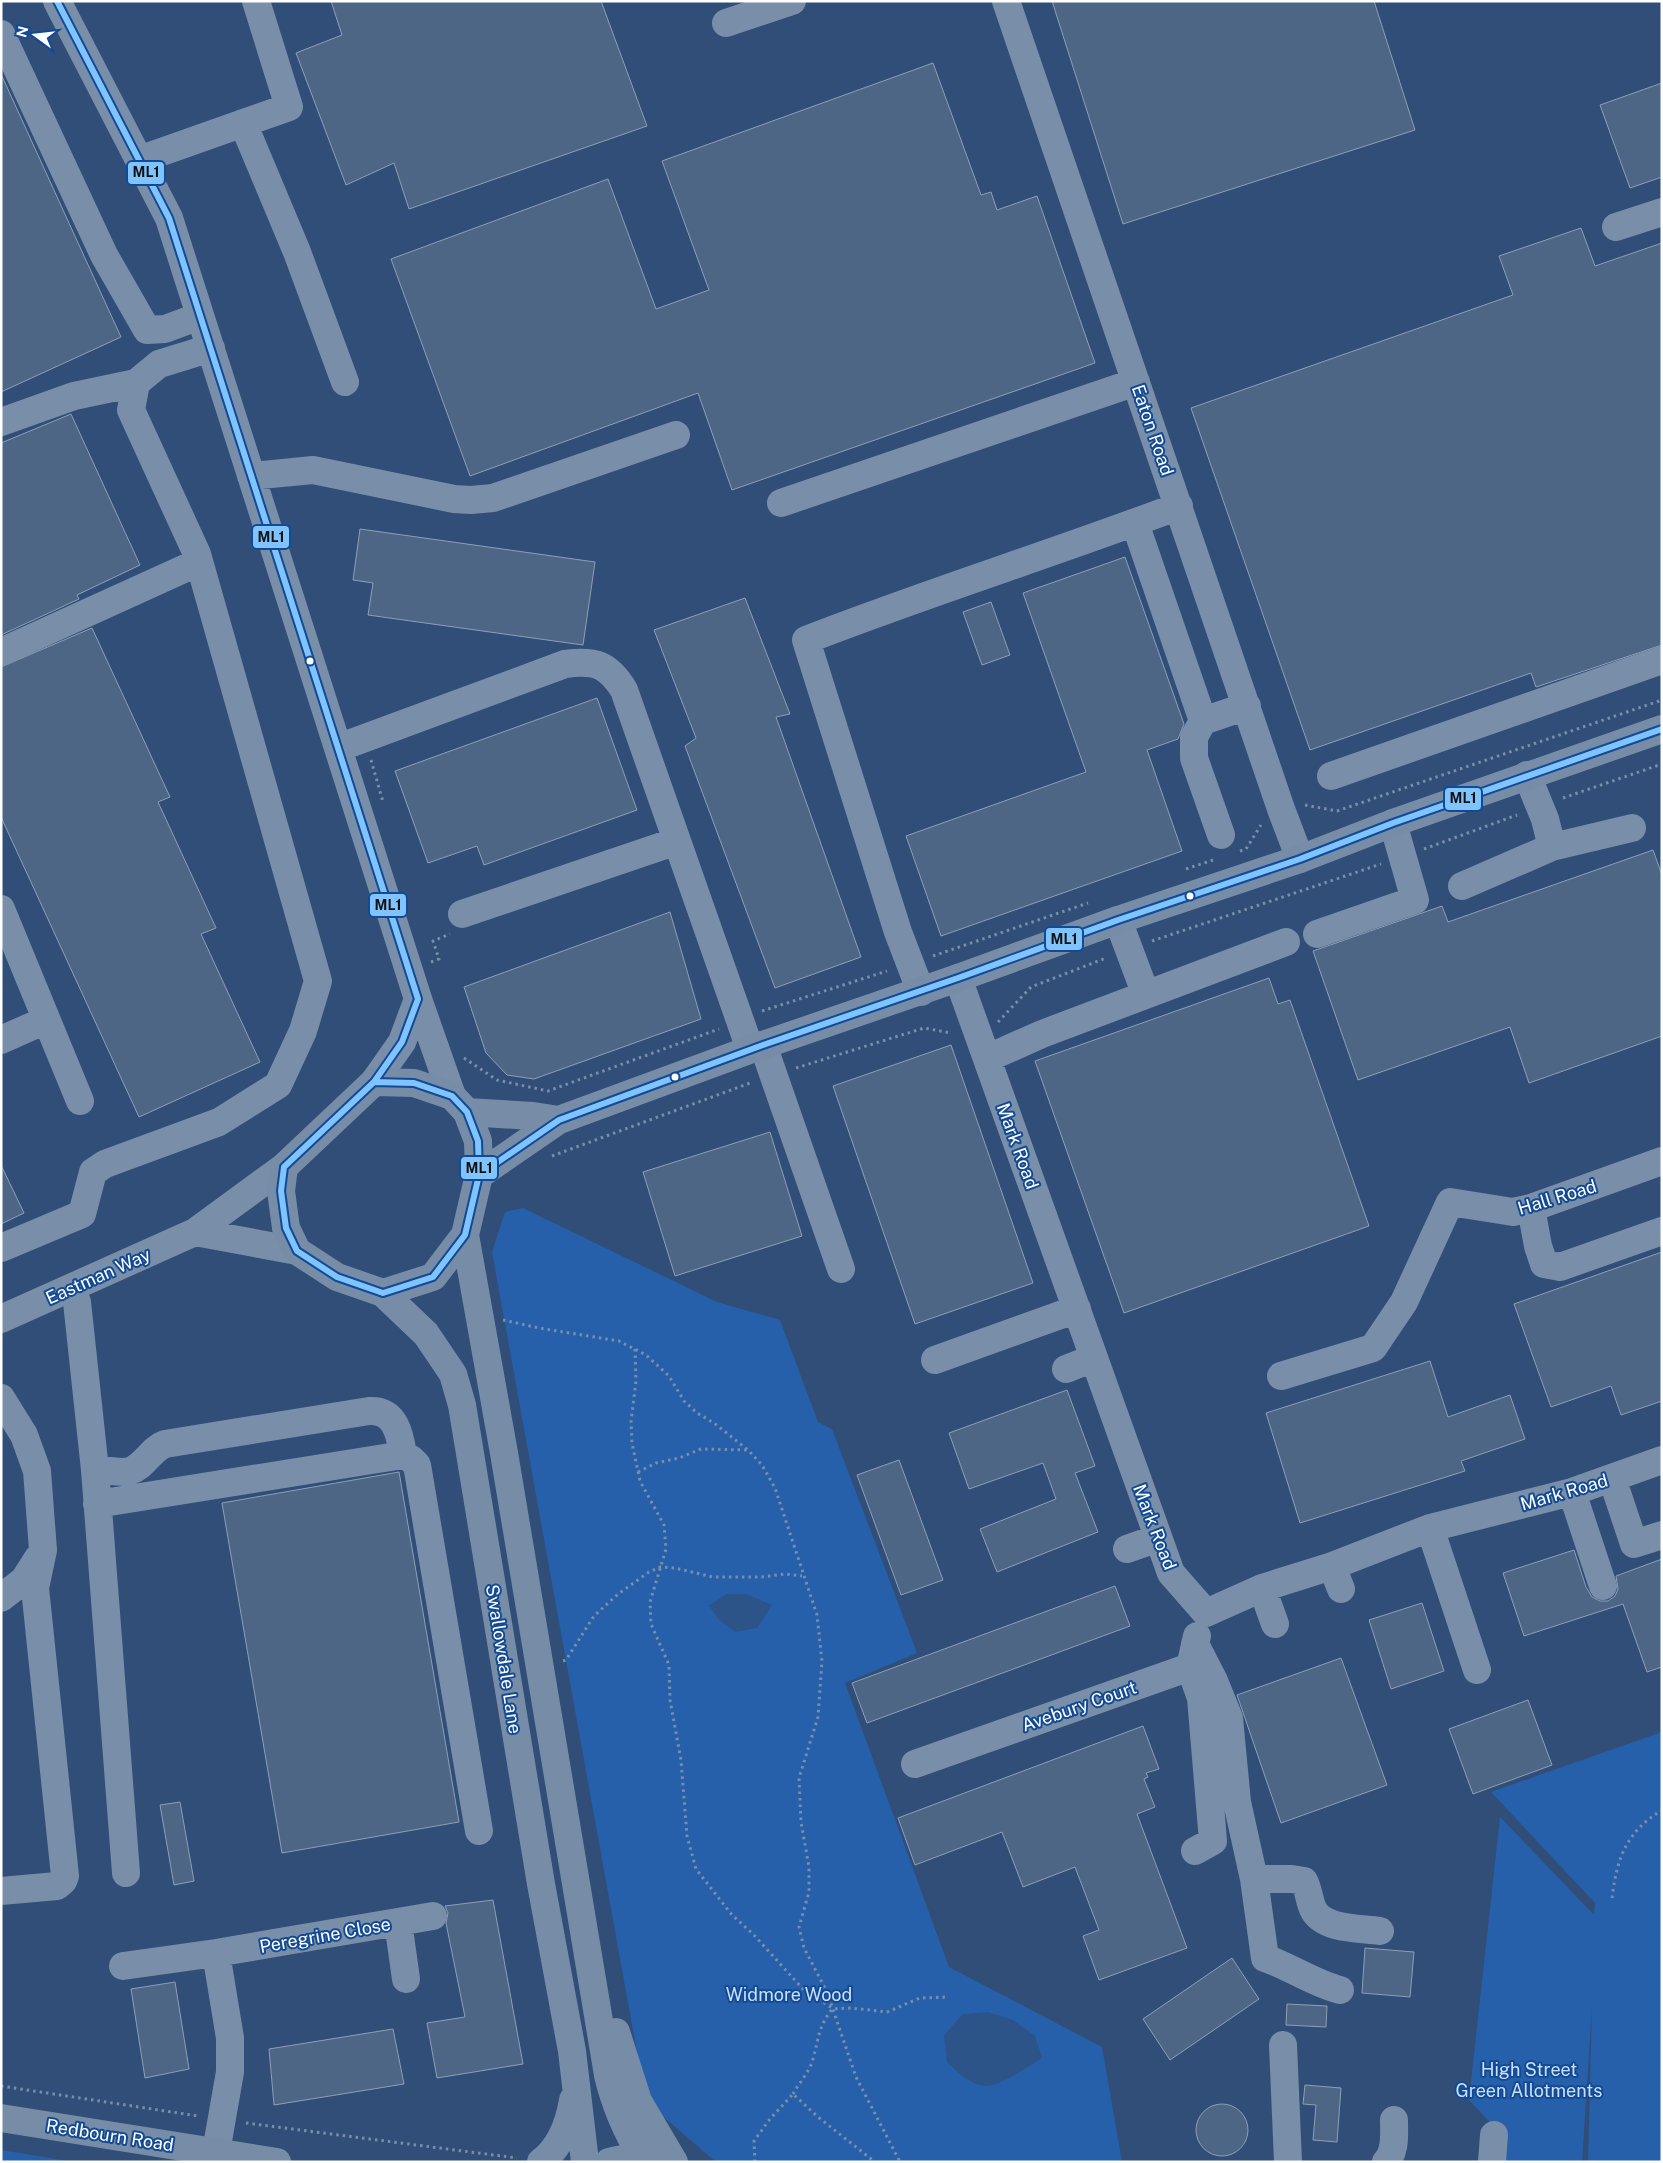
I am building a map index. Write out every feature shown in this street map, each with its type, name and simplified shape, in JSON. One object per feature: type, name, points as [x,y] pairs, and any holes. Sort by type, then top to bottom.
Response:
[{"type":"main road","points":[[479,1175],[559,1120],[756,1047],[921,992],[1118,920],[1300,859],[1392,823],[1662,729]]},
{"type":"main road","points":[[460,1104],[478,1141],[479,1175],[465,1235],[433,1277],[383,1293],[337,1277],[297,1251],[286,1228],[281,1191],[284,1167],[374,1082],[414,1083],[460,1104],[559,1120]]},
{"type":"main road","name":"Swallowdale Lane","points":[[465,1235],[612,2092],[622,2122],[651,2160]]},
{"type":"main road","name":"Swallowdale Lane","points":[[383,1293],[426,1334],[453,1374],[462,1405],[541,1884],[572,2051],[585,2162]]},
{"type":"main road","name":"Swallowdale Lane","points":[[578,1888],[614,2028],[638,2101],[674,2162]]},
{"type":"main road","name":"Swallowdale Lane","points":[[539,2155],[564,2132],[570,2115],[574,2096],[572,2051]]},
{"type":"main road","name":"Redbourn Road","points":[[1,2118],[277,2162]]},
{"type":"main road","points":[[609,2162],[625,2157],[651,2160]]},
{"type":"street","points":[[57,1],[169,218],[418,999],[460,1104]]},
{"type":"street","points":[[139,160],[289,107],[256,1]]},
{"type":"street","points":[[726,23],[792,1]]},
{"type":"street","name":"Eaton Road","points":[[1006,1],[1300,859]]},
{"type":"street","points":[[1,34],[104,254],[147,330],[165,329],[200,316]]},
{"type":"street","points":[[243,123],[297,252],[345,382]]},
{"type":"street","points":[[1616,227],[1662,212]]},
{"type":"street","points":[[1,422],[74,396],[136,383],[159,364],[211,348]]},
{"type":"street","points":[[781,503],[1136,382]]},
{"type":"street","points":[[1,1248],[82,1214],[92,1172],[105,1164],[219,1122],[278,1085],[303,1031],[318,981],[199,562],[131,410],[136,383]]},
{"type":"street","points":[[251,476],[313,470],[454,498],[471,500],[493,498],[676,435]]},
{"type":"street","points":[[921,992],[883,884],[806,640],[891,607],[1179,506]]},
{"type":"street","points":[[1135,523],[1203,721]]},
{"type":"street","points":[[1,652],[199,562]]},
{"type":"street","points":[[1331,776],[1662,660]]},
{"type":"street","points":[[338,748],[565,664],[583,662],[600,665],[614,673],[624,690],[677,841],[756,1047],[772,1076],[841,1269]]},
{"type":"street","points":[[1221,835],[1194,758],[1194,737],[1203,721],[1247,706]]},
{"type":"street","points":[[1527,775],[1545,819],[1552,847]]},
{"type":"street","points":[[1317,934],[1415,900],[1392,823]]},
{"type":"street","points":[[1462,886],[1552,847],[1632,828]]},
{"type":"street","points":[[462,914],[677,841]]},
{"type":"street","points":[[1,909],[80,1101]]},
{"type":"street","points":[[1118,920],[1146,995]]},
{"type":"street","points":[[988,1058],[1042,1034],[1286,942]]},
{"type":"street","name":"Mark Road","points":[[958,978],[1171,1574],[1206,1613],[1262,1588],[1337,1577],[1430,1528],[1572,1492],[1662,1460]]},
{"type":"street","points":[[374,1082],[402,1042],[418,999]]},
{"type":"street","points":[[1,1040],[46,1020]]},
{"type":"street","name":"Hall Road","points":[[1281,1376],[1373,1348],[1404,1302],[1450,1202],[1513,1212],[1531,1208],[1662,1161]]},
{"type":"street","name":"Eastman Way","points":[[1,1319],[195,1232],[284,1167]]},
{"type":"street","points":[[1531,1208],[1538,1246],[1544,1264],[1560,1268],[1662,1231]]},
{"type":"street","points":[[195,1232],[297,1251]]},
{"type":"street","points":[[72,1288],[77,1302],[95,1470],[126,1873]]},
{"type":"street","points":[[935,1360],[1077,1309]]},
{"type":"street","points":[[1066,1369],[1094,1358]]},
{"type":"street","points":[[1,1398],[13,1437],[37,1471],[43,1550],[35,1588],[64,1876],[63,1881],[56,1886],[1,1891]]},
{"type":"street","points":[[95,1470],[129,1472],[137,1468],[158,1446],[165,1444],[376,1410],[391,1417],[396,1426],[403,1455]]},
{"type":"street","points":[[97,1504],[403,1455],[411,1459],[417,1465],[479,1831]]},
{"type":"street","points":[[1612,1478],[1634,1544],[1662,1535]]},
{"type":"street","points":[[1572,1492],[1603,1586]]},
{"type":"street","points":[[1430,1528],[1477,1670]]},
{"type":"street","points":[[1126,1549],[1158,1538]]},
{"type":"street","points":[[1,1598],[24,1580],[43,1550]]},
{"type":"street","points":[[1262,1588],[1275,1624]]},
{"type":"street","points":[[1195,1851],[1213,1842],[1201,1698],[1192,1656],[1206,1613]]},
{"type":"street","points":[[1192,1656],[1214,1681],[1229,1718],[1237,1802],[1254,1879],[1265,1958],[1318,1984],[1340,1990]]},
{"type":"street","name":"Avebury Court","points":[[915,1764],[1192,1656]]},
{"type":"street","points":[[1254,1879],[1292,1879],[1304,1881],[1309,1890],[1314,1911],[1330,1924],[1380,1931]]},
{"type":"street","name":"Peregrine Close","points":[[123,1966],[216,1953],[433,1916]]},
{"type":"street","points":[[398,1922],[406,1979]]},
{"type":"street","points":[[216,1953],[230,2038],[230,2072],[216,2152]]},
{"type":"street","points":[[1283,2045],[1288,2162]]},
{"type":"street","points":[[1386,2162],[1390,2157],[1393,2146],[1394,2120]]},
{"type":"street","points":[[1492,2162],[1494,2135]]},
{"type":"path","points":[[1303,804],[1337,811],[1662,700]]},
{"type":"path","points":[[366,738],[384,804]]},
{"type":"path","points":[[994,1026],[1031,987],[1128,949],[1403,857],[1662,764]]},
{"type":"path","points":[[427,959],[428,964],[439,959],[433,941],[443,937]]},
{"type":"path","points":[[545,1159],[772,1076],[924,1028],[960,1034]]},
{"type":"path","points":[[464,1058],[497,1080],[548,1092]]},
{"type":"path","points":[[499,1321],[504,1320],[539,1328],[619,1341],[646,1355],[669,1376],[684,1401],[697,1413],[714,1423],[748,1450],[762,1465],[775,1488],[816,1615],[822,1660],[818,1717],[799,1778],[801,1822],[810,1892],[799,1927],[804,1948],[827,1992],[856,2077],[900,2162]]},
{"type":"path","points":[[635,1349],[636,1381],[631,1422],[632,1443],[640,1481],[664,1525],[666,1549],[650,1602],[651,1624],[669,1665],[670,1700],[681,1760],[687,1836],[696,1869],[732,1915],[754,1934],[802,1988],[832,2009],[851,2008],[887,2012],[920,1998],[946,1997]]},
{"type":"path","points":[[638,1472],[656,1463],[679,1458],[701,1449],[748,1450]]},
{"type":"path","points":[[539,1663],[566,1660],[594,1616],[618,1594],[649,1572],[660,1567],[675,1568],[713,1577],[761,1577],[785,1574],[802,1576]]},
{"type":"path","points":[[1612,1898],[1616,1870],[1623,1850],[1636,1829],[1662,1810]]},
{"type":"path","points":[[755,2162],[754,2141],[770,2119],[793,2094],[812,2061],[816,2039],[823,2021],[832,2009]]},
{"type":"path","points":[[1,2086],[200,2116]]},
{"type":"path","points":[[793,2094],[818,2117],[875,2162]]},
{"type":"path","points":[[244,2122],[514,2159],[539,2155]]},
{"type":"green space","name":"Widmore Wood","points":[[523,1208],[717,1302],[780,1320],[818,1422],[832,1429],[917,1653],[845,1683],[949,1967],[1102,2047],[1122,2162],[716,2162],[646,2102],[492,1252],[505,1212]],"holes":[[[727,1594],[746,1594],[709,1606]]]},
{"type":"green space","name":"High Street Green Allotments","points":[[1662,1732],[1662,2162],[1588,2162],[1592,2007],[1582,2162],[1501,2162],[1502,2135],[1469,2100],[1500,1817],[1594,1915],[1595,1903],[1491,1792]]},
{"type":"green space","points":[[1,2150],[74,2162],[1,2162]]},
{"type":"shaded area","points":[[727,1594],[746,1594],[772,1605],[757,1628],[735,1632],[719,1620],[709,1606]]},
{"type":"shaded area","points":[[988,2012],[1013,2020],[1035,2036],[1042,2058],[999,2083],[986,2086],[969,2081],[947,2062],[944,2035],[963,2014]]},
{"type":"building","points":[[331,1],[601,1],[647,126],[409,209],[394,163],[346,185],[296,53],[342,35]]},
{"type":"building","points":[[1052,1],[1374,1],[1415,130],[1123,224]]},
{"type":"building","points":[[933,63],[981,195],[991,192],[997,210],[1037,196],[1095,363],[732,490],[698,393],[470,476],[391,259],[608,179],[656,309],[709,290],[662,161]]},
{"type":"building","points":[[1,74],[121,337],[1,392]]},
{"type":"building","points":[[1662,83],[1662,177],[1630,188],[1600,105]]},
{"type":"building","points":[[1581,228],[1595,266],[1662,243],[1662,645],[1536,687],[1531,673],[1310,750],[1191,408],[1513,295],[1499,256]]},
{"type":"building","points":[[71,414],[140,565],[77,595],[79,599],[1,635],[1,443]]},
{"type":"building","points":[[360,529],[595,562],[583,645],[368,615],[373,583],[353,580]]},
{"type":"building","points":[[1125,557],[1184,724],[1178,739],[1147,750],[1182,851],[941,936],[906,836],[1086,772],[1023,593]]},
{"type":"building","points":[[745,598],[790,714],[776,717],[861,957],[775,988],[685,746],[696,738],[654,630]]},
{"type":"building","points":[[991,602],[1010,655],[982,665],[963,612]]},
{"type":"building","points":[[92,628],[170,797],[158,802],[216,928],[201,934],[260,1062],[139,1117],[1,817],[1,667]]},
{"type":"building","points":[[597,698],[637,810],[484,865],[477,846],[428,863],[395,771]]},
{"type":"building","points":[[1653,850],[1662,875],[1662,1036],[1529,1083],[1510,1027],[1358,1080],[1313,951],[1442,906],[1448,922]]},
{"type":"building","points":[[670,912],[701,1019],[534,1079],[507,1075],[486,1053],[464,987]]},
{"type":"building","points":[[1269,978],[1278,1004],[1290,1000],[1369,1226],[1124,1313],[1035,1061]]},
{"type":"building","points":[[951,1045],[1033,1283],[915,1324],[833,1086]]},
{"type":"building","points":[[770,1132],[802,1236],[675,1276],[643,1172]]},
{"type":"building","points":[[1,1165],[24,1213],[1,1224]]},
{"type":"building","points":[[1662,1252],[1662,1401],[1621,1415],[1611,1386],[1551,1407],[1514,1304]]},
{"type":"building","points":[[1430,1361],[1448,1417],[1510,1395],[1525,1439],[1461,1461],[1465,1471],[1300,1523],[1266,1413]]},
{"type":"building","points":[[1067,1390],[1095,1466],[1075,1473],[1098,1532],[997,1572],[980,1529],[1056,1499],[1043,1463],[969,1489],[949,1433]]},
{"type":"building","points":[[899,1460],[943,1580],[901,1595],[857,1475]]},
{"type":"building","points":[[399,1472],[459,1822],[282,1853],[222,1503]]},
{"type":"building","points":[[1574,1550],[1586,1587],[1592,1597],[1600,1601],[1608,1601],[1615,1596],[1618,1589],[1616,1576],[1662,1559],[1662,1667],[1647,1672],[1623,1604],[1524,1636],[1503,1573]]},
{"type":"building","points":[[1115,1586],[1130,1626],[867,1723],[852,1683]]},
{"type":"building","points":[[1422,1603],[1444,1671],[1391,1689],[1369,1620]]},
{"type":"building","points":[[1341,1658],[1387,1785],[1281,1823],[1237,1695]]},
{"type":"building","points":[[1528,1700],[1552,1765],[1473,1794],[1449,1729]]},
{"type":"building","points":[[1143,1726],[1159,1769],[1146,1773],[1148,1777],[1144,1779],[1155,1807],[1137,1814],[1187,1948],[1099,1980],[1083,1936],[1099,1930],[1075,1867],[1023,1887],[1002,1832],[915,1865],[898,1818]]},
{"type":"building","points":[[180,1802],[194,1881],[174,1885],[160,1805]]},
{"type":"building","points":[[493,1900],[523,2064],[437,2078],[427,2023],[465,2017],[446,1923],[448,1913],[445,1906]]},
{"type":"building","points":[[1365,1948],[1414,1952],[1410,1997],[1362,1993]]},
{"type":"building","points":[[1232,1958],[1259,1999],[1170,2060],[1143,2019]]},
{"type":"building","points":[[175,1982],[189,2069],[145,2078],[131,1989]]},
{"type":"building","points":[[1287,2004],[1327,2006],[1326,2027],[1286,2025]]},
{"type":"building","points":[[393,2029],[404,2084],[274,2105],[269,2049]]},
{"type":"building","points":[[1305,2085],[1341,2088],[1337,2142],[1313,2140],[1316,2105],[1303,2104]]},
{"type":"building","points":[[1222,2104],[1232,2106],[1240,2112],[1246,2120],[1248,2130],[1246,2140],[1240,2148],[1232,2154],[1222,2156],[1212,2154],[1204,2148],[1198,2140],[1196,2130],[1198,2120],[1204,2112],[1212,2106]]},
{"type":"transit line","name":"ML1","points":[[57,1],[169,218],[418,999],[402,1042],[374,1082]]},
{"type":"transit line","name":"ML1","points":[[479,1175],[559,1120],[763,1045],[958,978],[1118,920],[1300,859],[1393,823],[1662,729]]},
{"type":"transit line","name":"ML1","points":[[374,1082],[414,1083],[452,1096],[467,1112],[478,1141],[479,1175],[465,1235],[433,1277],[383,1293],[337,1277],[297,1251],[286,1228],[281,1191],[284,1167],[374,1082]]}]
